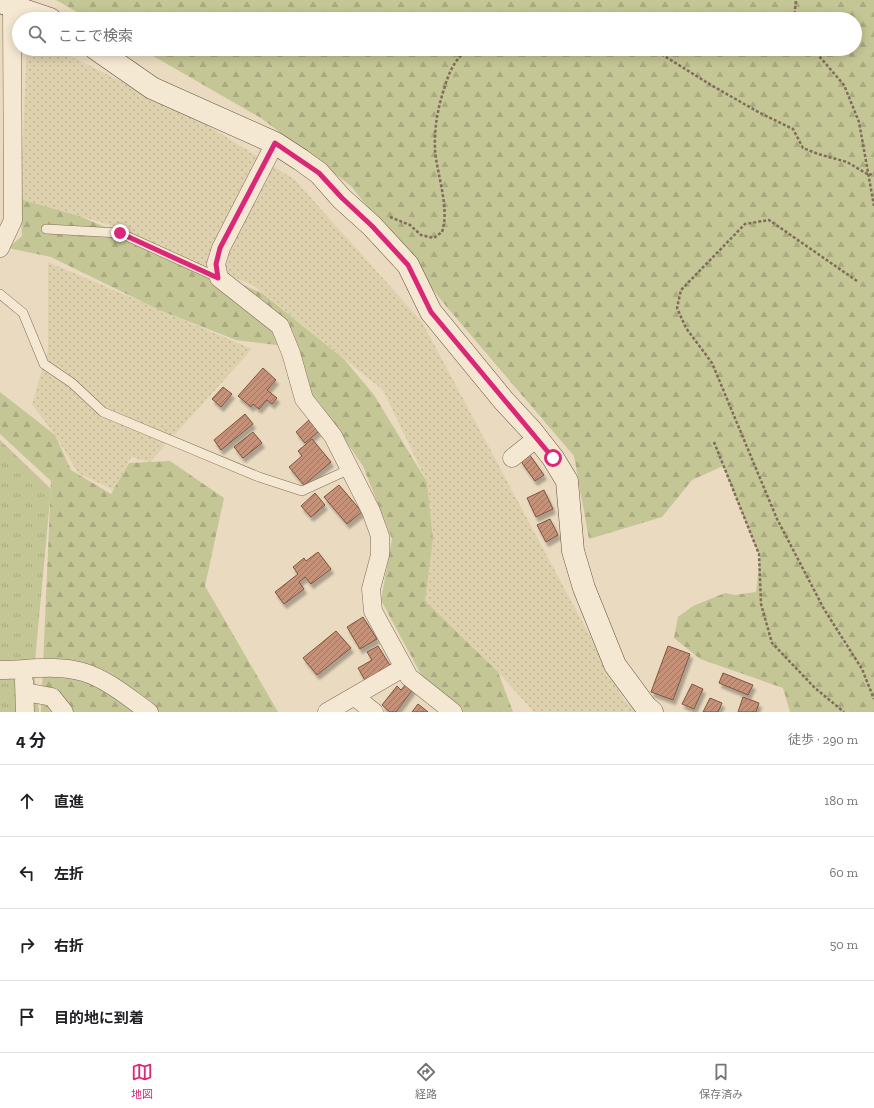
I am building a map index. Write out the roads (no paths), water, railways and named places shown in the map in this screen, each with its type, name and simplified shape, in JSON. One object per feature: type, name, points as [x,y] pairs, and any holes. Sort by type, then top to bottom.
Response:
[{"type":"street","points":[[0,248],[13,220],[7,3],[31,12]]},
{"type":"street","points":[[106,56],[152,88],[275,143],[319,173],[342,198],[372,226],[408,265],[431,312],[504,402],[537,438],[553,458],[567,481],[573,551],[584,588],[615,665],[646,707],[652,712]]},
{"type":"street","points":[[275,143],[220,248],[216,264],[218,278],[280,326],[304,399],[333,436],[371,511],[380,536],[380,555],[371,589],[373,611],[409,677],[453,712]]},
{"type":"street","points":[[512,458],[537,438]]},
{"type":"street","points":[[0,670],[64,668],[84,672],[111,686],[149,712]]},
{"type":"street","points":[[328,712],[403,668]]},
{"type":"street","points":[[23,670],[26,692],[25,712]]},
{"type":"street","points":[[26,692],[52,697],[64,712]]},
{"type":"street","points":[[354,696],[374,712]]},
{"type":"lane","points":[[46,229],[120,233],[218,278]]},
{"type":"lane","points":[[0,294],[23,313],[44,364],[72,383],[103,412],[259,477],[302,491],[350,469]]}]
